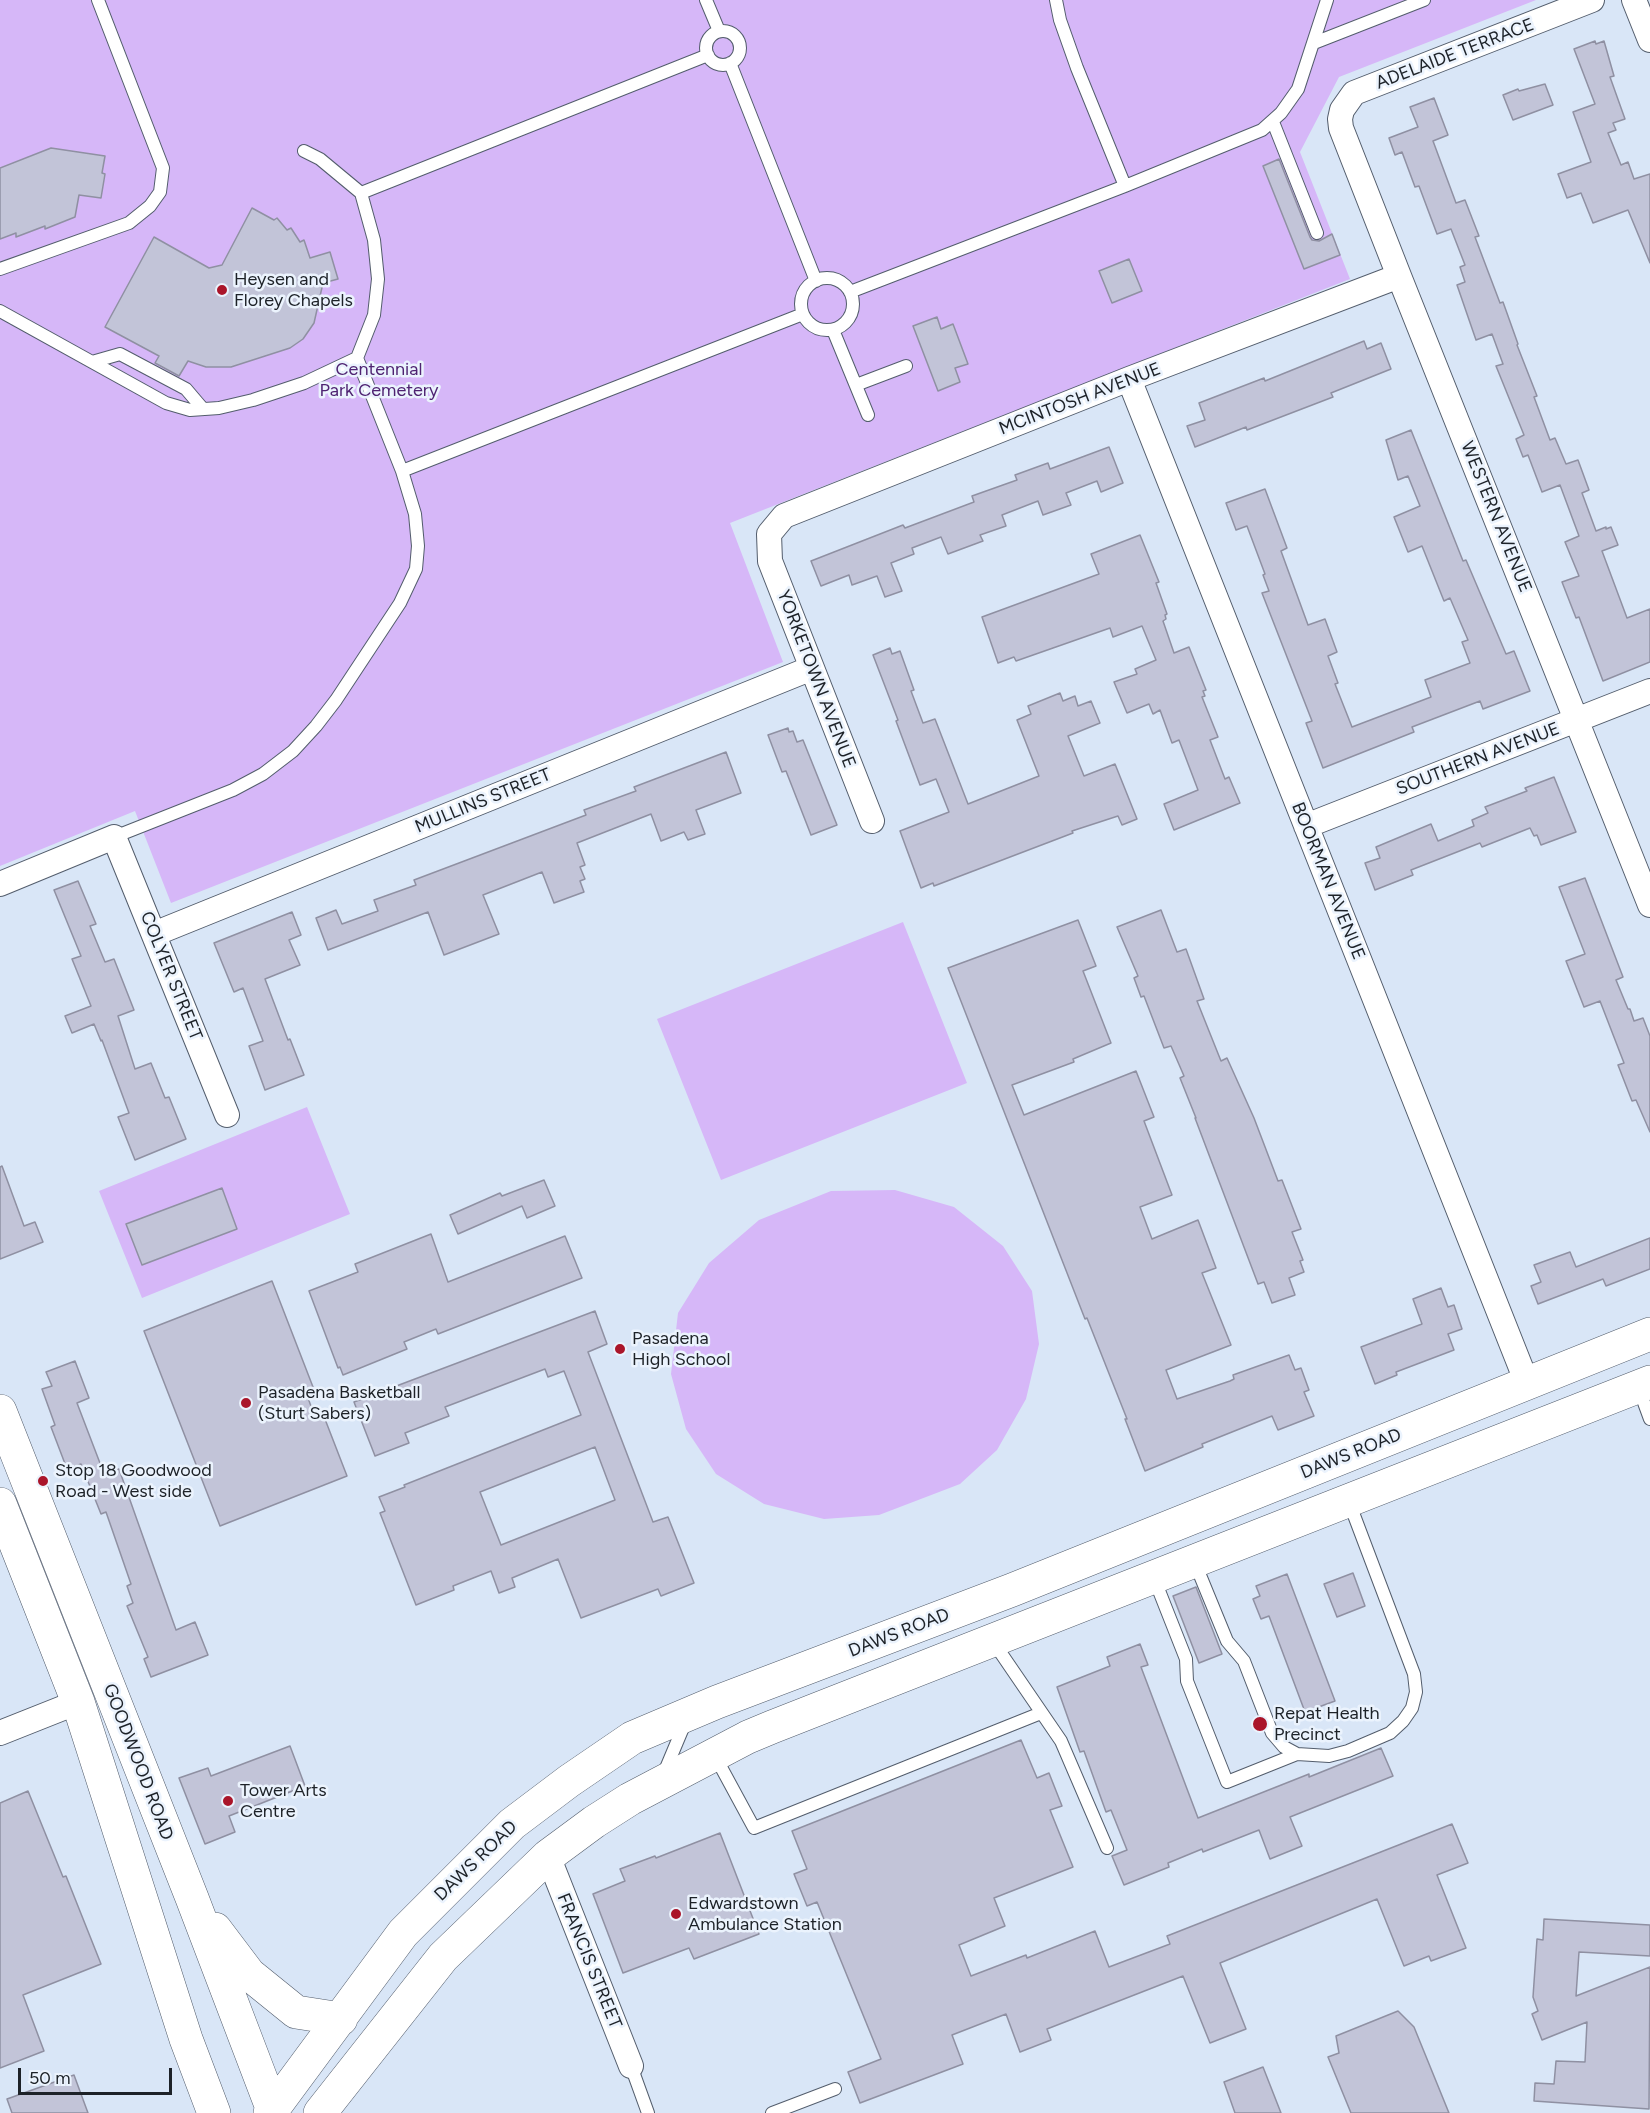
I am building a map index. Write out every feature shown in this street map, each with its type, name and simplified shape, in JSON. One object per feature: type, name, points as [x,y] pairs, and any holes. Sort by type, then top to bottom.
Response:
[{"type":"main road","name":"DAWS ROAD","points":[[272,2112],[403,1933],[512,1824],[632,1738],[688,1714],[1012,1590],[1650,1335]]},
{"type":"main road","points":[[1493,1444],[1522,1400],[1527,1383],[1540,1392],[1555,1396],[1632,1389]]},
{"type":"main road","points":[[320,2113],[443,1957],[548,1856],[594,1822],[660,1783],[772,1727],[1632,1389]]},
{"type":"main road","name":"GOODWOOD ROAD","points":[[0,1412],[192,1898],[272,2112]]},
{"type":"main road","name":"GOODWOOD ROAD","points":[[0,1504],[78,1702],[186,2038],[214,2113]]},
{"type":"main road","points":[[1156,1532],[1194,1561]]},
{"type":"main road","points":[[1154,1577],[1156,1532]]},
{"type":"main road","points":[[981,1645],[1012,1590]]},
{"type":"main road","points":[[817,1664],[896,1650],[962,1625],[981,1645]]},
{"type":"main road","points":[[512,1824],[528,1837],[594,1822]]},
{"type":"main road","points":[[192,1898],[249,1974],[296,2012],[341,2019]]},
{"type":"main road","points":[[186,2038],[193,2103],[189,2113]]},
{"type":"main road","points":[[348,2113],[373,2043]]},
{"type":"street","name":"ADELAIDE TERRACE","points":[[1341,128],[1342,110],[1354,93],[1592,0]]},
{"type":"street","points":[[1634,0],[1650,40]]},
{"type":"street","name":"WESTERN AVENUE","points":[[1341,128],[1650,905]]},
{"type":"street","name":"MCINTOSH AVENUE","points":[[769,534],[784,516],[1399,276]]},
{"type":"street","name":"BOORMAN AVENUE","points":[[1129,380],[1527,1383]]},
{"type":"street","name":"YORKETOWN AVENUE","points":[[769,534],[770,561],[872,821]]},
{"type":"street","name":"MULLINS STREET","points":[[154,934],[812,668]]},
{"type":"street","name":"SOUTHERN AVENUE","points":[[1306,826],[1650,691]]},
{"type":"street","points":[[0,884],[114,837]]},
{"type":"street","name":"COLYER STREET","points":[[114,837],[227,1114]]},
{"type":"street","points":[[0,1733],[78,1702]]},
{"type":"street","name":"FRANCIS STREET","points":[[548,1856],[631,2066]]},
{"type":"lane","points":[[0,269],[129,222],[150,206],[160,192],[163,168],[98,0]]},
{"type":"lane","points":[[706,0],[719,31]]},
{"type":"lane","points":[[1056,0],[1060,20],[1077,68],[1125,186]]},
{"type":"lane","points":[[850,292],[1252,135],[1273,122],[1298,89],[1327,0]]},
{"type":"lane","points":[[1314,43],[1424,0]]},
{"type":"lane","points":[[719,31],[730,33],[738,40],[739,52],[730,63],[719,64],[708,56],[706,50],[708,39],[719,31]]},
{"type":"lane","points":[[361,193],[708,56]]},
{"type":"lane","points":[[730,63],[816,281]]},
{"type":"lane","points":[[1273,122],[1317,233]]},
{"type":"lane","points":[[0,311],[166,403],[190,410],[219,408],[253,400],[304,383],[357,358],[374,315],[378,279],[374,240],[361,193],[320,159],[304,151]]},
{"type":"lane","points":[[835,279],[846,286],[850,292],[853,307],[850,317],[840,327],[833,330],[818,329],[807,321],[803,314],[801,300],[804,292],[816,281],[835,279]]},
{"type":"lane","points":[[402,471],[803,314]]},
{"type":"lane","points":[[833,330],[868,415]]},
{"type":"lane","points":[[92,362],[120,354],[186,389],[203,409]]},
{"type":"lane","points":[[114,837],[233,790],[263,774],[293,751],[316,726],[400,603],[416,569],[418,546],[414,514],[402,471],[357,358]]},
{"type":"lane","points":[[856,385],[906,366]]},
{"type":"lane","points":[[1632,1389],[1650,1419]]},
{"type":"lane","points":[[1194,1561],[1227,1641],[1244,1661],[1272,1733],[1284,1747],[1297,1754],[1329,1756],[1348,1751],[1390,1733],[1403,1722],[1412,1708],[1416,1692],[1414,1674],[1348,1501]]},
{"type":"lane","points":[[1154,1577],[1186,1659],[1187,1682],[1227,1782],[1297,1754]]},
{"type":"lane","points":[[981,1645],[1041,1713],[1061,1741],[1107,1848]]},
{"type":"lane","points":[[714,1754],[754,1828],[1041,1713]]},
{"type":"lane","points":[[660,1783],[688,1714]]},
{"type":"lane","points":[[631,2066],[648,2113]]},
{"type":"lane","points":[[772,2113],[835,2089]]},
{"type":"green space","name":"Centennial Park Cemetery","points":[[0,0],[1536,0],[1339,77],[1300,152],[1350,279],[730,523],[783,662],[171,903],[135,811],[0,866]]},
{"type":"green space","points":[[903,922],[967,1083],[721,1180],[657,1019]]},
{"type":"green space","points":[[307,1107],[350,1214],[142,1298],[99,1191]]},
{"type":"green space","points":[[895,1190],[954,1207],[1003,1246],[1032,1291],[1039,1344],[1026,1399],[997,1450],[960,1484],[879,1515],[824,1519],[764,1504],[716,1474],[686,1429],[671,1374],[678,1313],[709,1263],[759,1220],[831,1191]]},
{"type":"building","points":[[1595,41],[1596,44],[1604,41],[1614,76],[1610,77],[1625,119],[1613,123],[1616,130],[1608,133],[1621,165],[1628,162],[1634,179],[1650,174],[1650,263],[1628,210],[1593,223],[1581,193],[1567,198],[1558,174],[1591,162],[1573,112],[1595,104],[1574,49]]},
{"type":"building","points":[[1545,84],[1553,105],[1513,120],[1503,95],[1518,89],[1519,91]]},
{"type":"building","points":[[1434,98],[1448,135],[1433,141],[1456,203],[1465,200],[1479,236],[1475,237],[1500,303],[1503,302],[1537,396],[1534,397],[1550,440],[1555,438],[1566,464],[1578,460],[1589,490],[1582,493],[1596,531],[1611,527],[1618,545],[1602,551],[1627,618],[1650,609],[1650,662],[1603,681],[1579,617],[1576,618],[1562,582],[1579,576],[1565,542],[1579,536],[1560,485],[1542,492],[1528,455],[1523,457],[1516,439],[1524,435],[1496,366],[1503,364],[1492,334],[1476,340],[1457,285],[1465,282],[1460,267],[1465,265],[1451,229],[1437,234],[1419,186],[1415,187],[1402,152],[1395,155],[1389,138],[1418,127],[1410,107]]},
{"type":"building","points":[[51,148],[105,156],[101,198],[79,195],[75,217],[45,229],[45,226],[16,237],[16,233],[0,239],[0,168]]},
{"type":"building","points":[[1279,159],[1310,237],[1312,240],[1319,241],[1332,234],[1340,255],[1304,269],[1263,166]]},
{"type":"building","name":"Heysen and Florey Chapels","points":[[252,208],[274,220],[277,218],[287,230],[291,228],[300,242],[304,240],[310,258],[330,252],[338,279],[323,283],[314,323],[303,339],[290,348],[231,367],[206,367],[188,361],[179,376],[155,363],[159,356],[105,327],[154,237],[209,268],[222,265]]},
{"type":"building","points":[[1129,259],[1142,291],[1112,303],[1099,271]]},
{"type":"building","points":[[937,317],[941,329],[953,324],[968,364],[955,368],[960,382],[938,391],[913,326]]},
{"type":"building","points":[[1364,341],[1367,349],[1381,343],[1391,369],[1331,393],[1333,397],[1195,447],[1187,426],[1205,420],[1199,403],[1264,378],[1265,381]]},
{"type":"building","points":[[1411,430],[1463,561],[1466,560],[1506,654],[1514,651],[1530,691],[1483,709],[1480,701],[1412,727],[1414,732],[1323,768],[1306,723],[1312,721],[1262,593],[1269,591],[1263,575],[1265,574],[1247,526],[1236,530],[1226,503],[1265,489],[1287,548],[1281,551],[1308,625],[1325,619],[1337,652],[1328,656],[1338,683],[1335,684],[1352,727],[1431,697],[1425,680],[1470,663],[1462,642],[1468,640],[1450,598],[1444,601],[1422,546],[1408,552],[1394,517],[1420,506],[1408,476],[1398,480],[1386,440]]},
{"type":"building","points":[[1109,447],[1123,483],[1101,492],[1097,481],[1066,493],[1071,505],[1043,515],[1038,501],[1002,515],[1006,526],[980,535],[983,541],[948,554],[941,537],[912,548],[914,554],[891,563],[902,591],[885,597],[877,576],[852,585],[849,575],[821,586],[811,561],[903,525],[905,528],[974,502],[972,496],[1017,480],[1015,475],[1048,463],[1050,469]]},
{"type":"building","points":[[1140,535],[1159,582],[1156,583],[1167,614],[1163,621],[1174,653],[1189,647],[1206,690],[1203,691],[1205,696],[1202,697],[1218,737],[1210,740],[1225,779],[1229,777],[1240,803],[1174,830],[1164,804],[1198,790],[1179,740],[1172,743],[1160,710],[1153,714],[1149,704],[1127,713],[1114,682],[1137,674],[1135,669],[1156,660],[1142,626],[1113,637],[1110,628],[1016,661],[1014,657],[998,663],[982,617],[1099,574],[1091,554]]},
{"type":"building","points":[[890,648],[892,654],[900,651],[923,723],[935,719],[968,804],[1039,776],[1017,720],[1031,714],[1028,706],[1060,693],[1063,701],[1075,696],[1078,706],[1091,701],[1100,723],[1068,736],[1084,776],[1115,764],[1137,819],[1122,825],[1118,816],[1072,831],[1073,833],[934,886],[933,883],[921,888],[900,831],[949,812],[936,779],[920,785],[896,721],[898,720],[873,655]]},
{"type":"building","points":[[788,728],[789,732],[793,731],[797,742],[803,740],[837,825],[811,835],[786,771],[782,772],[768,735]]},
{"type":"building","points":[[726,752],[741,793],[696,810],[705,834],[688,840],[684,832],[661,841],[651,814],[577,843],[585,865],[580,867],[585,879],[580,881],[584,892],[554,903],[542,872],[483,895],[499,934],[444,955],[428,912],[328,950],[316,918],[336,910],[342,924],[378,911],[374,900],[416,885],[414,880],[586,815],[584,810],[636,791],[634,787]]},
{"type":"building","points":[[1554,777],[1576,832],[1541,845],[1537,835],[1534,836],[1530,828],[1482,847],[1480,843],[1411,870],[1413,875],[1375,890],[1365,863],[1380,858],[1376,847],[1431,824],[1438,841],[1474,826],[1472,820],[1488,813],[1485,807],[1527,791],[1525,788]]},
{"type":"building","points":[[1585,878],[1623,977],[1616,980],[1634,1021],[1643,1018],[1650,1036],[1650,1132],[1636,1100],[1632,1101],[1618,1065],[1624,1063],[1600,1001],[1584,1007],[1566,961],[1585,954],[1559,887]]},
{"type":"building","points":[[78,881],[96,924],[90,926],[105,962],[114,959],[134,1010],[118,1016],[135,1069],[151,1063],[165,1098],[169,1097],[186,1139],[135,1160],[118,1117],[129,1113],[102,1040],[94,1024],[72,1033],[65,1016],[91,1006],[72,959],[81,956],[54,890]]},
{"type":"building","points":[[1161,910],[1177,952],[1186,949],[1204,999],[1197,1001],[1221,1061],[1227,1058],[1254,1118],[1278,1181],[1282,1180],[1301,1229],[1292,1232],[1303,1260],[1300,1261],[1304,1272],[1289,1278],[1295,1295],[1272,1303],[1264,1282],[1258,1284],[1180,1078],[1184,1076],[1171,1046],[1164,1048],[1144,996],[1141,997],[1134,978],[1138,976],[1117,927]]},
{"type":"building","points":[[292,912],[301,935],[289,940],[300,965],[265,979],[304,1075],[265,1090],[249,1046],[263,1041],[243,988],[234,992],[214,943]]},
{"type":"building","points":[[1078,920],[1096,966],[1083,971],[1111,1043],[1073,1059],[1074,1062],[1012,1085],[1024,1115],[1136,1071],[1154,1117],[1144,1121],[1172,1195],[1140,1207],[1152,1239],[1198,1220],[1216,1268],[1202,1273],[1231,1345],[1166,1370],[1177,1399],[1230,1381],[1234,1379],[1233,1375],[1289,1355],[1295,1370],[1301,1368],[1309,1390],[1304,1392],[1314,1416],[1278,1430],[1272,1416],[1202,1444],[1203,1447],[1145,1471],[1125,1419],[1127,1419],[1087,1318],[1085,1319],[948,968]]},
{"type":"building","points":[[2,1166],[24,1226],[35,1222],[43,1242],[0,1259],[0,1167]]},
{"type":"building","points":[[544,1180],[555,1206],[527,1218],[522,1206],[458,1234],[450,1215],[500,1193],[502,1196]]},
{"type":"building","points":[[222,1188],[237,1229],[142,1265],[126,1224]]},
{"type":"building","points":[[431,1234],[448,1282],[565,1236],[582,1278],[438,1334],[436,1329],[404,1342],[407,1349],[343,1375],[340,1367],[338,1368],[309,1291],[358,1272],[355,1264]]},
{"type":"building","points":[[1650,1238],[1650,1269],[1606,1286],[1603,1279],[1538,1304],[1531,1286],[1541,1282],[1534,1265],[1570,1252],[1576,1267]]},
{"type":"building","name":"Pasadena Basketball (Sturt Sabers)","points":[[272,1281],[313,1387],[305,1390],[315,1417],[323,1414],[347,1476],[220,1526],[144,1331]]},
{"type":"building","points":[[1441,1288],[1448,1307],[1454,1305],[1462,1329],[1448,1334],[1454,1350],[1396,1372],[1397,1375],[1375,1384],[1361,1347],[1422,1324],[1413,1299]]},
{"type":"building","points":[[595,1311],[607,1344],[588,1352],[653,1522],[668,1517],[694,1583],[661,1596],[658,1589],[581,1618],[558,1559],[512,1578],[515,1587],[499,1593],[491,1571],[453,1586],[454,1590],[416,1605],[380,1513],[385,1511],[379,1497],[581,1415],[564,1371],[548,1377],[545,1369],[445,1407],[449,1416],[405,1433],[409,1443],[375,1456],[354,1402]],"holes":[[[595,1447],[615,1500],[501,1545],[480,1492]]]},
{"type":"building","points":[[75,1361],[89,1398],[77,1403],[103,1471],[114,1467],[115,1470],[119,1469],[176,1630],[195,1622],[208,1655],[151,1677],[144,1659],[148,1657],[127,1606],[133,1603],[127,1586],[131,1584],[106,1512],[101,1514],[81,1464],[67,1469],[51,1427],[55,1425],[42,1389],[52,1386],[46,1372]]},
{"type":"building","points":[[1353,1573],[1365,1606],[1337,1617],[1324,1584]]},
{"type":"building","points":[[1287,1574],[1335,1701],[1305,1712],[1269,1616],[1261,1619],[1253,1599],[1260,1596],[1256,1586]]},
{"type":"building","points":[[1196,1587],[1222,1654],[1199,1663],[1173,1596]]},
{"type":"building","points":[[1140,1644],[1148,1665],[1141,1667],[1198,1818],[1381,1748],[1393,1776],[1290,1817],[1302,1846],[1270,1859],[1259,1830],[1203,1852],[1202,1849],[1168,1863],[1169,1867],[1124,1885],[1112,1856],[1127,1850],[1111,1810],[1106,1812],[1084,1751],[1080,1752],[1057,1687],[1110,1666],[1107,1657]]},
{"type":"building","points":[[1021,1740],[1037,1778],[1049,1773],[1062,1806],[1050,1810],[1073,1867],[994,1898],[1005,1926],[959,1945],[971,1976],[1026,1955],[1027,1958],[1095,1931],[1109,1967],[1170,1944],[1167,1936],[1452,1824],[1468,1863],[1437,1875],[1466,1948],[1431,1961],[1429,1956],[1404,1966],[1377,1899],[1220,1963],[1246,2029],[1210,2043],[1183,1976],[1047,2029],[1051,2040],[1020,2052],[1006,2014],[952,2035],[963,2064],[860,2103],[848,2072],[881,2059],[817,1902],[807,1906],[794,1874],[807,1869],[792,1831]]},
{"type":"building","name":"Tower Arts Centre","points":[[290,1746],[305,1786],[229,1816],[235,1832],[205,1844],[179,1778],[208,1768],[211,1776]]},
{"type":"building","points":[[28,1791],[63,1877],[66,1876],[101,1964],[23,1995],[44,2051],[0,2068],[0,1803]]},
{"type":"building","name":"Edwardstown Ambulance Station","points":[[720,1833],[759,1934],[694,1959],[689,1948],[623,1973],[593,1894],[625,1881],[620,1869],[655,1856],[656,1858]]},
{"type":"building","points":[[1544,1919],[1650,1925],[1650,1956],[1579,1952],[1576,1996],[1650,1967],[1649,2109],[1534,2101],[1535,2083],[1554,2084],[1556,2061],[1585,2062],[1587,2022],[1542,2040],[1532,2014],[1538,2011],[1533,1997],[1537,1939],[1543,1940]]},
{"type":"building","points":[[1398,2011],[1414,2027],[1449,2113],[1351,2113],[1328,2057],[1339,2053],[1336,2036]]},
{"type":"building","points":[[1263,2067],[1281,2113],[1235,2113],[1224,2082]]},
{"type":"building","points":[[74,2075],[88,2113],[12,2113],[7,2099]]},
{"type":"place","name":"Heysen and Florey Chapels","points":[[222,290]]},
{"type":"place","name":"Pasadena High School","points":[[620,1349]]},
{"type":"place","name":"Pasadena Basketball (Sturt Sabers)","points":[[246,1403]]},
{"type":"place","name":"Stop 18 Goodwood Road - West side","points":[[43,1481]]},
{"type":"place","name":"Repat Health Precinct","points":[[1260,1724]]},
{"type":"place","name":"Tower Arts Centre","points":[[228,1801]]},
{"type":"place","name":"Edwardstown Ambulance Station","points":[[676,1914]]}]
